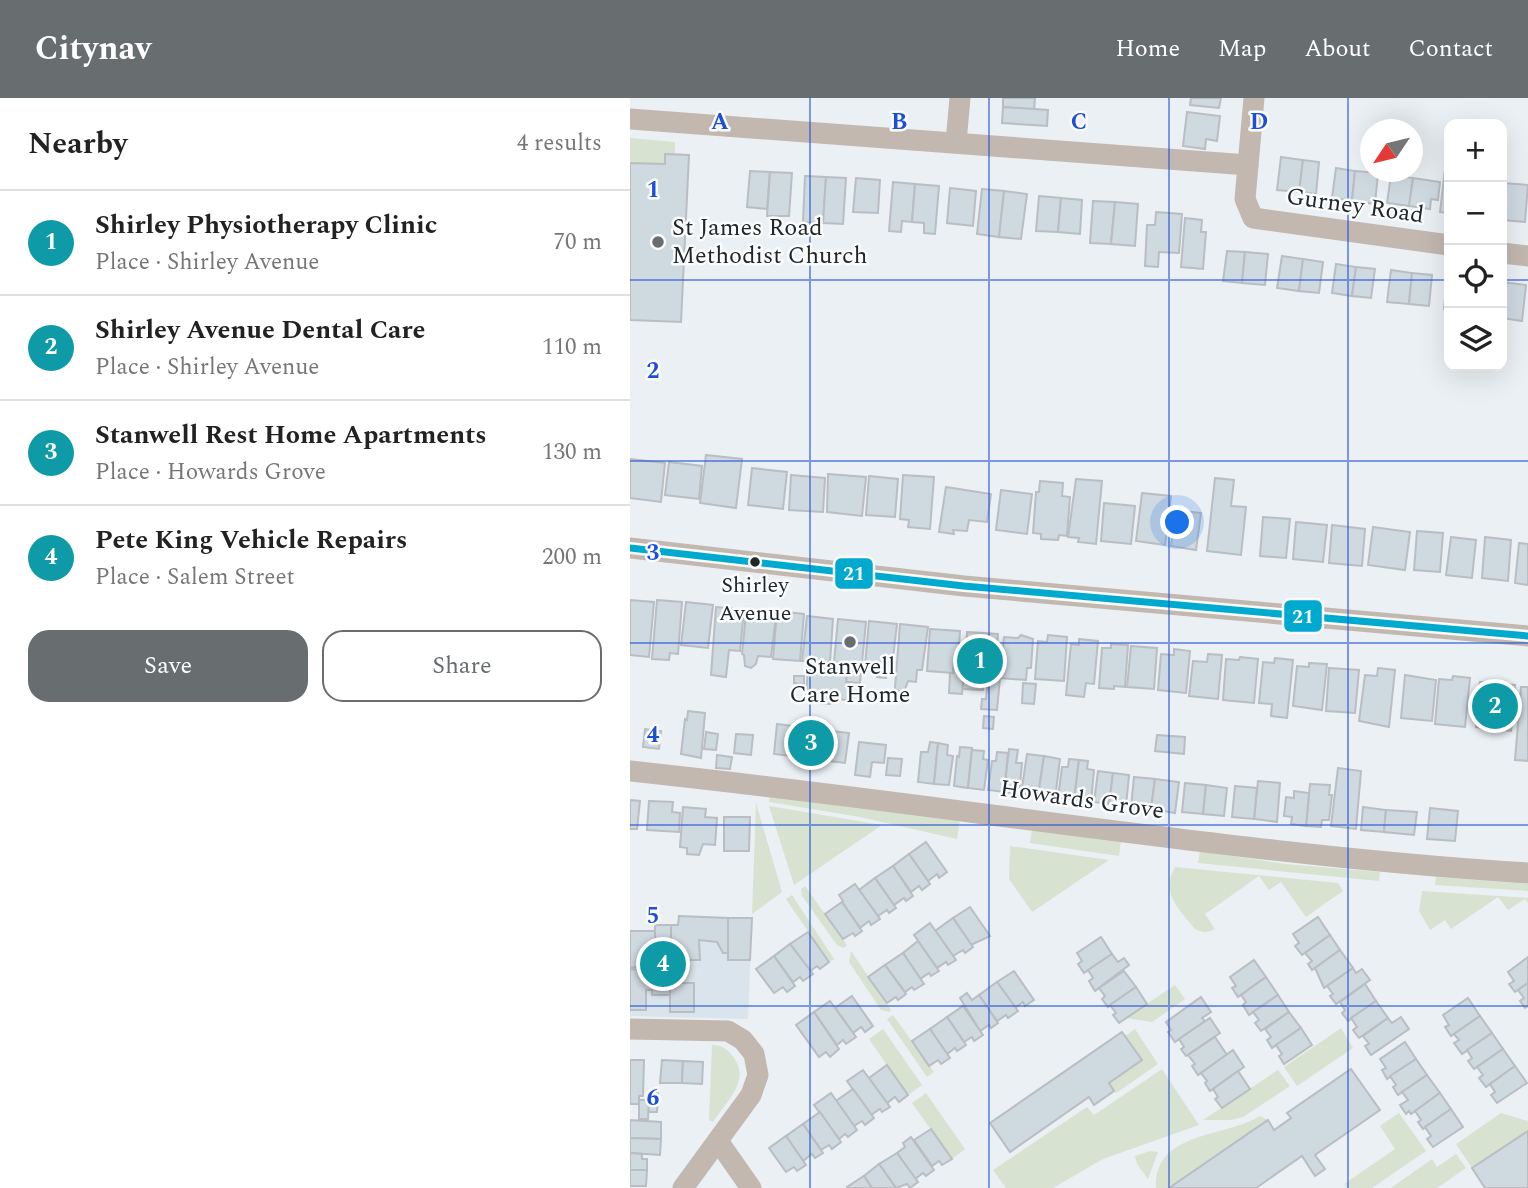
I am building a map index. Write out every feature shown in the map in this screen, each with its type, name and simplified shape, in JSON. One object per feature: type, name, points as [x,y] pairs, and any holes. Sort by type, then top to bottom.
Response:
[{"type":"street","points":[[956,142],[960,98]]},
{"type":"street","points":[[630,119],[1248,165],[1254,98]]},
{"type":"street","name":"Gurney Road","points":[[1248,165],[1245,198],[1253,218],[1444,244]]},
{"type":"street","points":[[1507,254],[1528,256]]},
{"type":"street","points":[[630,548],[964,586],[1528,636]]},
{"type":"street","name":"Howards Grove","points":[[630,771],[761,785],[1162,838],[1411,864],[1528,873]]},
{"type":"street","points":[[630,1028],[728,1031],[743,1040],[754,1054],[758,1075],[751,1095],[683,1188]]},
{"type":"street","points":[[718,1141],[751,1188]]},
{"type":"shaded area","points":[[679,916],[752,918],[748,1019],[630,1016],[630,931],[655,931],[655,925],[678,925]]},
{"type":"green space","points":[[630,138],[675,142],[675,155],[665,164],[630,163]]},
{"type":"green space","points":[[770,794],[960,819],[957,839],[860,817],[769,802]]},
{"type":"green space","points":[[756,803],[782,892],[752,914]]},
{"type":"green space","points":[[769,806],[882,825],[794,885]]},
{"type":"green space","points":[[1032,829],[1121,840],[1119,856],[1030,843]]},
{"type":"green space","points":[[1010,846],[1109,860],[1032,912],[1009,879]]},
{"type":"green space","points":[[1200,851],[1285,864],[1380,872],[1379,881],[1198,863]]},
{"type":"green space","points":[[1175,867],[1338,883],[1343,891],[1306,917],[1281,882],[1269,890],[1259,876],[1205,914],[1215,929],[1203,932],[1195,929],[1173,900],[1170,885]]},
{"type":"green space","points":[[1436,877],[1528,884],[1528,891],[1435,885]]},
{"type":"green space","points":[[805,886],[847,945],[844,948],[837,945],[802,896],[801,889]]},
{"type":"green space","points":[[1422,891],[1528,898],[1528,903],[1525,899],[1508,910],[1498,897],[1451,929],[1445,920],[1430,930],[1419,911]]},
{"type":"green space","points":[[792,895],[834,959],[829,962],[786,899]]},
{"type":"green space","points":[[851,951],[891,1010],[889,1012],[881,1010],[849,962]]},
{"type":"green space","points":[[1175,985],[1185,999],[1152,1022],[1126,1018]]},
{"type":"green space","points":[[893,1015],[934,1072],[927,1077],[887,1019]]},
{"type":"green space","points":[[1341,1028],[1353,1048],[1297,1086],[1284,1067]]},
{"type":"green space","points":[[883,1029],[922,1085],[908,1095],[869,1039]]},
{"type":"green space","points":[[1135,1029],[1158,1064],[1116,1093],[1109,1083],[1141,1060],[1125,1036]]},
{"type":"green space","points":[[712,1045],[720,1046],[729,1052],[740,1072],[736,1089],[713,1122],[709,1120]]},
{"type":"green space","points":[[1162,1069],[1199,1125],[1103,1159],[1053,1188],[1006,1188],[993,1170],[1087,1107],[1094,1115]]},
{"type":"green space","points":[[1278,1070],[1290,1086],[1243,1117],[1203,1120]]},
{"type":"green space","points":[[926,1093],[965,1149],[952,1159],[912,1103]]},
{"type":"green space","points":[[1399,1113],[1426,1151],[1372,1188],[1347,1188],[1344,1184],[1395,1149],[1380,1126]]},
{"type":"green space","points":[[1501,1113],[1528,1121],[1528,1131],[1472,1168],[1456,1144]]},
{"type":"green space","points":[[1260,1116],[1268,1120],[1169,1188],[1156,1188],[1158,1169],[1166,1156],[1179,1146]]},
{"type":"green space","points":[[1150,1151],[1158,1152],[1148,1179],[1137,1164],[1135,1156]]},
{"type":"green space","points":[[1456,1154],[1466,1168],[1437,1188],[1391,1188],[1432,1159],[1437,1167]]},
{"type":"building","points":[[1003,98],[1035,98],[1034,110],[1003,107]]},
{"type":"building","points":[[1191,98],[1221,98],[1219,108],[1190,105]]},
{"type":"building","points":[[1003,107],[1048,110],[1047,126],[1002,123]]},
{"type":"building","points":[[1187,112],[1220,116],[1217,141],[1206,139],[1205,149],[1183,146]]},
{"type":"building","name":"St James Road Methodist Church","points":[[665,154],[689,155],[681,322],[630,320],[630,163],[665,164]]},
{"type":"building","points":[[1281,157],[1303,160],[1299,192],[1277,190]]},
{"type":"building","points":[[1303,160],[1319,162],[1316,194],[1299,192]]},
{"type":"building","points":[[1336,168],[1355,171],[1352,201],[1332,198]]},
{"type":"building","points":[[750,171],[770,172],[767,209],[747,207]]},
{"type":"building","points":[[1355,171],[1360,171],[1360,182],[1377,182],[1375,204],[1352,201]]},
{"type":"building","points":[[770,172],[792,173],[789,216],[767,216]]},
{"type":"building","points":[[805,176],[826,177],[823,223],[803,222]]},
{"type":"building","points":[[826,177],[846,178],[843,224],[823,223]]},
{"type":"building","points":[[856,178],[880,180],[878,213],[853,212]]},
{"type":"building","points":[[1444,178],[1444,212],[1440,212]]},
{"type":"building","points":[[1423,179],[1440,182],[1438,200],[1431,199],[1430,209],[1409,206],[1412,182],[1423,182]]},
{"type":"building","points":[[893,182],[915,184],[912,222],[902,221],[901,232],[889,231]]},
{"type":"building","points":[[1390,182],[1412,182],[1409,206],[1387,203]]},
{"type":"building","points":[[1507,183],[1528,185],[1525,222],[1507,220]]},
{"type":"building","points":[[915,184],[939,186],[935,234],[924,233],[924,223],[912,222]]},
{"type":"building","points":[[950,188],[976,191],[973,226],[947,223]]},
{"type":"building","points":[[982,189],[1004,191],[999,237],[977,234]]},
{"type":"building","points":[[1004,191],[1027,194],[1021,239],[999,237]]},
{"type":"building","points":[[1039,196],[1061,198],[1058,232],[1036,231]]},
{"type":"building","points":[[1061,198],[1082,200],[1080,234],[1058,232]]},
{"type":"building","points":[[1093,201],[1115,202],[1111,244],[1090,243]]},
{"type":"building","points":[[1115,202],[1138,204],[1135,246],[1111,244]]},
{"type":"building","points":[[1156,212],[1182,214],[1179,253],[1159,252],[1158,267],[1145,266],[1147,225],[1155,225]]},
{"type":"building","points":[[1185,218],[1202,220],[1201,232],[1206,232],[1203,269],[1181,267]]},
{"type":"building","points":[[1227,251],[1245,252],[1242,283],[1223,281]]},
{"type":"building","points":[[1245,252],[1268,254],[1265,285],[1242,283]]},
{"type":"building","points":[[1282,256],[1303,259],[1299,291],[1277,288]]},
{"type":"building","points":[[1303,259],[1323,262],[1319,293],[1299,291]]},
{"type":"building","points":[[1336,264],[1356,267],[1352,296],[1332,293]]},
{"type":"building","points":[[1356,267],[1375,269],[1371,298],[1352,296]]},
{"type":"building","points":[[1391,270],[1412,273],[1409,304],[1387,302]]},
{"type":"building","points":[[1412,273],[1432,275],[1429,306],[1409,304]]},
{"type":"building","points":[[1507,283],[1526,285],[1522,321],[1507,319]]},
{"type":"building","points":[[706,455],[742,459],[736,508],[700,503]]},
{"type":"building","points":[[630,459],[665,463],[661,502],[630,498]]},
{"type":"building","points":[[669,462],[702,466],[699,499],[665,495]]},
{"type":"building","points":[[752,468],[787,472],[783,509],[748,505]]},
{"type":"building","points":[[828,474],[866,477],[862,516],[827,512]]},
{"type":"building","points":[[791,475],[825,478],[823,512],[789,510]]},
{"type":"building","points":[[903,475],[934,477],[930,529],[908,527],[909,520],[900,519]]},
{"type":"building","points":[[869,476],[898,479],[895,517],[866,515]]},
{"type":"building","points":[[1215,478],[1234,480],[1231,506],[1246,507],[1241,555],[1207,551]]},
{"type":"building","points":[[1076,479],[1102,481],[1096,544],[1078,542],[1079,538],[1068,537]]},
{"type":"building","points":[[1040,481],[1063,483],[1062,496],[1070,497],[1067,536],[1059,535],[1058,540],[1041,539],[1041,534],[1033,533],[1036,492],[1039,492]]},
{"type":"building","points":[[946,487],[991,494],[987,522],[969,520],[967,531],[953,530],[954,534],[939,532]]},
{"type":"building","points":[[1001,490],[1032,494],[1027,534],[996,530]]},
{"type":"building","points":[[1142,493],[1171,496],[1165,545],[1136,541]]},
{"type":"building","points":[[1104,503],[1135,506],[1131,544],[1101,541]]},
{"type":"building","points":[[1176,510],[1201,513],[1196,550],[1171,546]]},
{"type":"building","points":[[1263,517],[1290,519],[1286,558],[1260,556]]},
{"type":"building","points":[[1296,522],[1327,525],[1323,562],[1293,559]]},
{"type":"building","points":[[1332,525],[1365,529],[1362,566],[1329,563]]},
{"type":"building","points":[[1373,527],[1410,532],[1405,570],[1368,565]]},
{"type":"building","points":[[1417,531],[1443,533],[1440,572],[1414,570]]},
{"type":"building","points":[[1451,537],[1476,540],[1472,578],[1446,575]]},
{"type":"building","points":[[1485,537],[1511,540],[1508,581],[1482,578]]},
{"type":"building","points":[[1519,543],[1528,544],[1528,585],[1515,583]]},
{"type":"building","points":[[630,600],[654,602],[649,657],[630,655]]},
{"type":"building","points":[[657,600],[682,602],[678,654],[670,653],[669,660],[652,659]]},
{"type":"building","points":[[686,602],[713,605],[708,648],[681,645]]},
{"type":"building","points":[[716,607],[744,610],[740,651],[729,650],[726,677],[711,675]]},
{"type":"building","name":"Stanwell Care Home","points":[[777,611],[804,614],[800,661],[773,659]]},
{"type":"building","points":[[746,613],[776,616],[771,657],[758,656],[756,664],[751,668],[745,666],[742,654]]},
{"type":"building","name":"Stanwell Care Home","points":[[807,616],[833,619],[830,662],[802,661]]},
{"type":"building","name":"Stanwell Care Home","points":[[838,619],[866,622],[860,683],[846,682],[848,663],[834,662]]},
{"type":"building","name":"Stanwell Care Home","points":[[869,621],[897,624],[892,666],[887,666],[886,678],[877,677],[878,667],[865,665]]},
{"type":"building","points":[[900,624],[928,627],[922,670],[917,670],[916,682],[908,681],[904,692],[895,688]]},
{"type":"building","points":[[930,629],[960,631],[958,661],[954,661],[953,673],[927,671]]},
{"type":"building","points":[[967,632],[998,634],[995,665],[991,665],[990,677],[985,677],[983,690],[962,689]]},
{"type":"building","points":[[1021,635],[1033,639],[1031,668],[1027,668],[1026,680],[1000,678],[1004,637],[1018,638]]},
{"type":"building","points":[[1048,635],[1067,637],[1064,681],[1035,679],[1038,641],[1047,642]]},
{"type":"building","points":[[1079,639],[1098,641],[1094,684],[1086,683],[1084,697],[1066,695],[1071,644],[1079,645]]},
{"type":"building","points":[[1111,644],[1128,645],[1125,687],[1099,688],[1102,648],[1111,648]]},
{"type":"building","points":[[1131,646],[1157,648],[1154,689],[1127,687]]},
{"type":"building","points":[[1174,649],[1190,651],[1186,693],[1158,690],[1161,654],[1174,655]]},
{"type":"building","points":[[1208,654],[1222,655],[1218,699],[1189,696],[1193,661],[1207,662]]},
{"type":"building","points":[[958,657],[965,658],[962,694],[949,693],[950,673],[953,673],[954,661],[958,661]]},
{"type":"building","points":[[1240,657],[1258,659],[1254,703],[1223,700],[1226,659],[1239,660]]},
{"type":"building","points":[[1275,658],[1293,660],[1287,718],[1271,716],[1272,704],[1259,703],[1263,662],[1274,663]]},
{"type":"building","points":[[1309,663],[1327,664],[1322,710],[1293,706],[1297,666],[1309,667]]},
{"type":"building","points":[[808,668],[847,671],[848,700],[831,699],[830,704],[816,703],[816,697],[806,696]]},
{"type":"building","points":[[1329,668],[1359,670],[1355,713],[1326,711]]},
{"type":"building","points":[[1378,668],[1395,670],[1389,727],[1359,721],[1365,675],[1377,676]]},
{"type":"building","points":[[1405,675],[1436,680],[1432,721],[1401,718]]},
{"type":"building","points":[[794,676],[804,676],[804,684],[794,683]]},
{"type":"building","points":[[1453,676],[1470,678],[1465,727],[1435,724],[1439,679],[1452,680]]},
{"type":"building","points":[[988,677],[1000,678],[997,710],[981,709],[982,699],[986,699]]},
{"type":"building","points":[[1480,682],[1515,685],[1511,731],[1476,727]]},
{"type":"building","points":[[1023,683],[1036,684],[1034,704],[1022,703]]},
{"type":"building","points":[[1521,687],[1528,687],[1528,761],[1515,760]]},
{"type":"building","points":[[688,711],[705,713],[701,758],[681,754]]},
{"type":"building","points":[[984,716],[994,717],[993,729],[983,728]]},
{"type":"building","points":[[777,724],[849,733],[845,763],[774,754]]},
{"type":"building","points":[[645,729],[661,731],[659,749],[643,747]]},
{"type":"building","points":[[706,732],[718,734],[716,750],[704,749]]},
{"type":"building","points":[[736,734],[753,735],[751,755],[734,753]]},
{"type":"building","points":[[1157,735],[1185,737],[1184,754],[1155,751]]},
{"type":"building","points":[[859,742],[886,745],[884,763],[872,762],[870,777],[855,775]]},
{"type":"building","points":[[930,742],[938,743],[934,784],[918,782],[921,752],[928,752]]},
{"type":"building","points":[[938,743],[948,745],[947,755],[953,756],[949,785],[934,784]]},
{"type":"building","points":[[960,747],[972,748],[968,788],[954,786]]},
{"type":"building","points":[[1009,749],[1018,750],[1016,763],[1022,763],[1019,794],[1004,792]]},
{"type":"building","points":[[972,750],[984,751],[983,759],[988,760],[984,790],[968,788]]},
{"type":"building","points":[[997,752],[1008,753],[1004,792],[988,790],[992,761],[996,761]]},
{"type":"building","points":[[1027,754],[1044,756],[1038,796],[1021,794]]},
{"type":"building","points":[[717,755],[732,757],[730,769],[716,768]]},
{"type":"building","points":[[1044,756],[1060,759],[1055,799],[1038,796]]},
{"type":"building","points":[[888,758],[902,759],[900,776],[886,775]]},
{"type":"building","points":[[1069,759],[1079,760],[1074,800],[1058,798],[1062,767],[1068,767]]},
{"type":"building","points":[[1079,760],[1088,761],[1087,769],[1094,770],[1091,802],[1074,800]]},
{"type":"building","points":[[1338,768],[1361,771],[1356,829],[1331,826]]},
{"type":"building","points":[[1098,771],[1113,773],[1109,804],[1094,802]]},
{"type":"building","points":[[1113,773],[1129,775],[1126,806],[1109,804]]},
{"type":"building","points":[[1134,777],[1155,779],[1151,809],[1131,807]]},
{"type":"building","points":[[1155,779],[1179,782],[1175,813],[1151,809]]},
{"type":"building","points":[[1258,781],[1280,783],[1277,822],[1254,819]]},
{"type":"building","points":[[1185,783],[1206,785],[1203,814],[1182,812]]},
{"type":"building","points":[[1310,784],[1330,785],[1329,795],[1332,795],[1329,820],[1322,820],[1321,827],[1306,826]]},
{"type":"building","points":[[1206,785],[1227,788],[1224,816],[1203,814]]},
{"type":"building","points":[[1235,786],[1257,788],[1254,819],[1232,817]]},
{"type":"building","points":[[1294,791],[1309,793],[1306,826],[1291,824],[1292,817],[1284,816],[1286,797],[1294,798]]},
{"type":"building","points":[[630,800],[640,801],[637,829],[630,829]]},
{"type":"building","points":[[649,801],[673,802],[672,812],[680,813],[679,832],[647,830]]},
{"type":"building","points":[[683,807],[706,809],[705,817],[717,818],[715,845],[703,844],[699,855],[687,854],[687,848],[680,847]]},
{"type":"building","points":[[1363,807],[1386,810],[1384,832],[1361,830]]},
{"type":"building","points":[[1430,808],[1458,811],[1455,841],[1427,839]]},
{"type":"building","points":[[1386,810],[1417,812],[1414,835],[1384,832]]},
{"type":"building","points":[[724,817],[750,817],[749,851],[724,851]]},
{"type":"building","points":[[926,842],[947,872],[939,878],[937,874],[928,881],[909,854]]},
{"type":"building","points":[[909,854],[930,884],[922,890],[919,886],[911,892],[893,866]]},
{"type":"building","points":[[893,866],[913,896],[894,905],[875,878]]},
{"type":"building","points":[[875,878],[896,908],[878,916],[859,890]]},
{"type":"building","points":[[855,884],[880,919],[871,925],[869,921],[860,928],[839,895]]},
{"type":"building","points":[[842,902],[862,931],[843,939],[825,914]]},
{"type":"building","points":[[970,907],[990,936],[971,945],[953,918]]},
{"type":"building","points":[[679,916],[728,918],[728,953],[723,953],[717,942],[699,940],[700,960],[671,960],[671,925],[678,925]]},
{"type":"building","points":[[1318,917],[1330,935],[1302,955],[1295,946],[1299,943],[1293,934]]},
{"type":"building","points":[[728,918],[752,918],[750,960],[728,960]]},
{"type":"building","points":[[953,918],[973,947],[965,953],[963,950],[953,956],[935,931]]},
{"type":"building","points":[[930,923],[956,960],[948,965],[946,962],[937,968],[914,935]]},
{"type":"building","points":[[655,925],[671,925],[670,995],[652,995],[652,990],[646,990],[646,1010],[630,1010],[630,969],[655,971]]},
{"type":"building","points":[[630,931],[655,931],[655,948],[648,948],[647,968],[630,967]]},
{"type":"building","points":[[808,932],[829,962],[820,969],[817,966],[810,971],[790,944]]},
{"type":"building","points":[[1330,935],[1340,950],[1312,970],[1308,964],[1312,961],[1305,953]]},
{"type":"building","points":[[1101,937],[1112,954],[1084,973],[1078,964],[1082,961],[1077,953]]},
{"type":"building","points":[[918,941],[939,971],[920,979],[903,953]]},
{"type":"building","points":[[790,944],[813,974],[803,981],[800,977],[793,982],[774,956]]},
{"type":"building","points":[[1340,950],[1353,968],[1324,988],[1315,968]]},
{"type":"building","points":[[903,953],[924,984],[905,992],[885,965]]},
{"type":"building","points":[[1112,954],[1118,962],[1124,958],[1129,965],[1095,991],[1089,981],[1093,978],[1088,970]]},
{"type":"building","points":[[774,956],[795,986],[787,992],[783,987],[774,993],[756,969]]},
{"type":"building","points":[[1528,957],[1528,983],[1515,992],[1509,984],[1514,981],[1508,972]]},
{"type":"building","points":[[1254,960],[1266,977],[1238,997],[1232,988],[1236,986],[1230,977]]},
{"type":"building","points":[[885,965],[906,994],[887,1003],[868,977]]},
{"type":"building","points":[[1353,968],[1356,973],[1362,969],[1370,980],[1336,1004],[1327,986]]},
{"type":"building","points":[[1014,971],[1034,1000],[1025,1006],[1023,1002],[1015,1008],[997,982]]},
{"type":"building","points":[[1124,971],[1136,987],[1108,1007],[1099,988]]},
{"type":"building","points":[[1266,977],[1278,995],[1249,1015],[1241,995]]},
{"type":"building","points":[[997,982],[1018,1011],[997,1021],[979,995]]},
{"type":"building","points":[[670,983],[694,983],[694,1012],[670,1012]]},
{"type":"building","points":[[1528,983],[1528,1006],[1525,1008],[1520,1001],[1524,998],[1518,990]]},
{"type":"building","points":[[1365,984],[1376,1001],[1348,1021],[1342,1013],[1345,1010],[1340,1002]]},
{"type":"building","points":[[1136,987],[1147,1004],[1119,1023],[1110,1005]]},
{"type":"building","points":[[967,993],[972,1000],[979,995],[998,1023],[980,1031],[960,998]]},
{"type":"building","points":[[1278,995],[1289,1012],[1261,1031],[1255,1023],[1259,1020],[1253,1012]]},
{"type":"building","points":[[852,996],[873,1026],[865,1032],[861,1027],[853,1033],[835,1008]]},
{"type":"building","points":[[1201,997],[1211,1012],[1202,1018],[1205,1021],[1175,1042],[1168,1032],[1171,1030],[1166,1022]]},
{"type":"building","points":[[1468,998],[1480,1016],[1451,1036],[1445,1027],[1449,1025],[1443,1015]]},
{"type":"building","points":[[830,1001],[856,1037],[846,1044],[843,1040],[837,1045],[814,1012]]},
{"type":"building","points":[[1376,1001],[1388,1018],[1359,1038],[1353,1030],[1357,1027],[1351,1018]]},
{"type":"building","points":[[963,1006],[983,1035],[974,1041],[972,1037],[964,1042],[947,1017]]},
{"type":"building","points":[[814,1012],[839,1049],[830,1057],[826,1052],[819,1057],[796,1025]]},
{"type":"building","points":[[1289,1012],[1301,1028],[1272,1048],[1267,1040],[1271,1037],[1265,1029]]},
{"type":"building","points":[[1480,1016],[1492,1033],[1462,1054],[1454,1043],[1459,1040],[1454,1034]]},
{"type":"building","points":[[947,1017],[966,1045],[947,1054],[930,1029]]},
{"type":"building","points":[[1401,1017],[1409,1029],[1371,1055],[1365,1046],[1369,1044],[1363,1036],[1388,1018],[1392,1023]]},
{"type":"building","points":[[1210,1018],[1220,1033],[1186,1056],[1179,1039]]},
{"type":"building","points":[[1301,1028],[1312,1045],[1284,1064],[1276,1045]]},
{"type":"building","points":[[930,1029],[950,1058],[941,1064],[938,1060],[929,1066],[912,1041]]},
{"type":"building","points":[[1122,1032],[1142,1060],[1109,1083],[1114,1091],[1094,1105],[1089,1097],[1010,1152],[990,1123]]},
{"type":"building","points":[[1492,1033],[1503,1049],[1474,1069],[1468,1061],[1472,1058],[1467,1050]]},
{"type":"building","points":[[1215,1037],[1227,1055],[1198,1075],[1192,1066],[1195,1064],[1188,1055]]},
{"type":"building","points":[[1405,1042],[1416,1059],[1387,1079],[1382,1070],[1386,1068],[1380,1059]]},
{"type":"building","points":[[1503,1049],[1515,1066],[1486,1087],[1479,1078],[1483,1075],[1477,1067]]},
{"type":"building","points":[[1233,1050],[1244,1067],[1210,1091],[1201,1073]]},
{"type":"building","points":[[1416,1059],[1427,1075],[1398,1095],[1390,1076]]},
{"type":"building","points":[[630,1060],[644,1060],[643,1096],[639,1096],[639,1104],[630,1104]]},
{"type":"building","points":[[662,1060],[683,1061],[682,1083],[660,1083]]},
{"type":"building","points":[[683,1061],[703,1062],[702,1084],[682,1083]]},
{"type":"building","points":[[887,1065],[908,1095],[899,1102],[895,1097],[887,1103],[869,1078]]},
{"type":"building","points":[[1515,1066],[1527,1083],[1497,1103],[1491,1095],[1495,1092],[1490,1084]]},
{"type":"building","points":[[1351,1069],[1380,1110],[1315,1155],[1325,1169],[1315,1176],[1302,1156],[1256,1188],[1169,1188],[1268,1120],[1274,1130],[1291,1118],[1287,1113]]},
{"type":"building","points":[[863,1070],[890,1107],[882,1112],[880,1109],[871,1115],[847,1081]]},
{"type":"building","points":[[1238,1071],[1250,1089],[1222,1108],[1215,1099],[1218,1097],[1213,1089]]},
{"type":"building","points":[[1427,1075],[1440,1093],[1411,1114],[1409,1111],[1406,1114],[1400,1105],[1408,1100],[1402,1092]]},
{"type":"building","points":[[853,1089],[874,1118],[865,1125],[862,1121],[854,1126],[836,1101]]},
{"type":"building","points":[[649,1092],[658,1093],[657,1112],[648,1112]]},
{"type":"building","points":[[831,1093],[857,1130],[848,1137],[845,1134],[839,1139],[814,1105]]},
{"type":"building","points":[[1440,1093],[1451,1109],[1423,1129],[1415,1111]]},
{"type":"building","points":[[639,1100],[649,1100],[648,1119],[639,1119]]},
{"type":"building","points":[[1451,1109],[1463,1127],[1433,1147],[1427,1139],[1431,1136],[1425,1127]]},
{"type":"building","points":[[820,1112],[841,1142],[832,1149],[829,1145],[821,1150],[803,1124]]},
{"type":"building","points":[[630,1120],[661,1122],[661,1139],[630,1138]]},
{"type":"building","points":[[803,1124],[823,1153],[815,1158],[812,1154],[803,1161],[786,1136]]},
{"type":"building","points":[[931,1129],[952,1159],[942,1165],[939,1161],[932,1166],[914,1140]]},
{"type":"building","points":[[1528,1131],[1528,1188],[1485,1188],[1472,1168]]},
{"type":"building","points":[[786,1136],[806,1165],[797,1171],[794,1167],[786,1172],[769,1148]]},
{"type":"building","points":[[911,1137],[934,1170],[915,1179],[897,1153]]},
{"type":"building","points":[[630,1138],[661,1139],[660,1155],[630,1153]]},
{"type":"building","points":[[630,1153],[642,1154],[642,1159],[647,1159],[647,1170],[630,1170]]},
{"type":"building","points":[[897,1153],[918,1182],[910,1188],[907,1184],[896,1188],[879,1164]]},
{"type":"building","points":[[879,1164],[896,1188],[872,1188],[864,1176]]},
{"type":"building","points":[[630,1170],[647,1170],[646,1186],[630,1186]]},
{"type":"building","points":[[864,1176],[872,1188],[847,1187]]},
{"type":"transit line","name":"21","points":[[630,548],[964,586],[1528,636]]},
{"type":"place","name":"St James Road Methodist Church","points":[[658,242]]},
{"type":"place","name":"Shirley Avenue","points":[[755,562]]},
{"type":"place","name":"Stanwell Care Home","points":[[850,642]]},
{"type":"place","name":"Shirley Physiotherapy Clinic","points":[[980,661]]},
{"type":"place","name":"Shirley Avenue Dental Care","points":[[1495,706]]},
{"type":"place","name":"Stanwell Rest Home Apartments","points":[[811,743]]},
{"type":"place","name":"Pete King Vehicle Repairs","points":[[663,964]]}]
